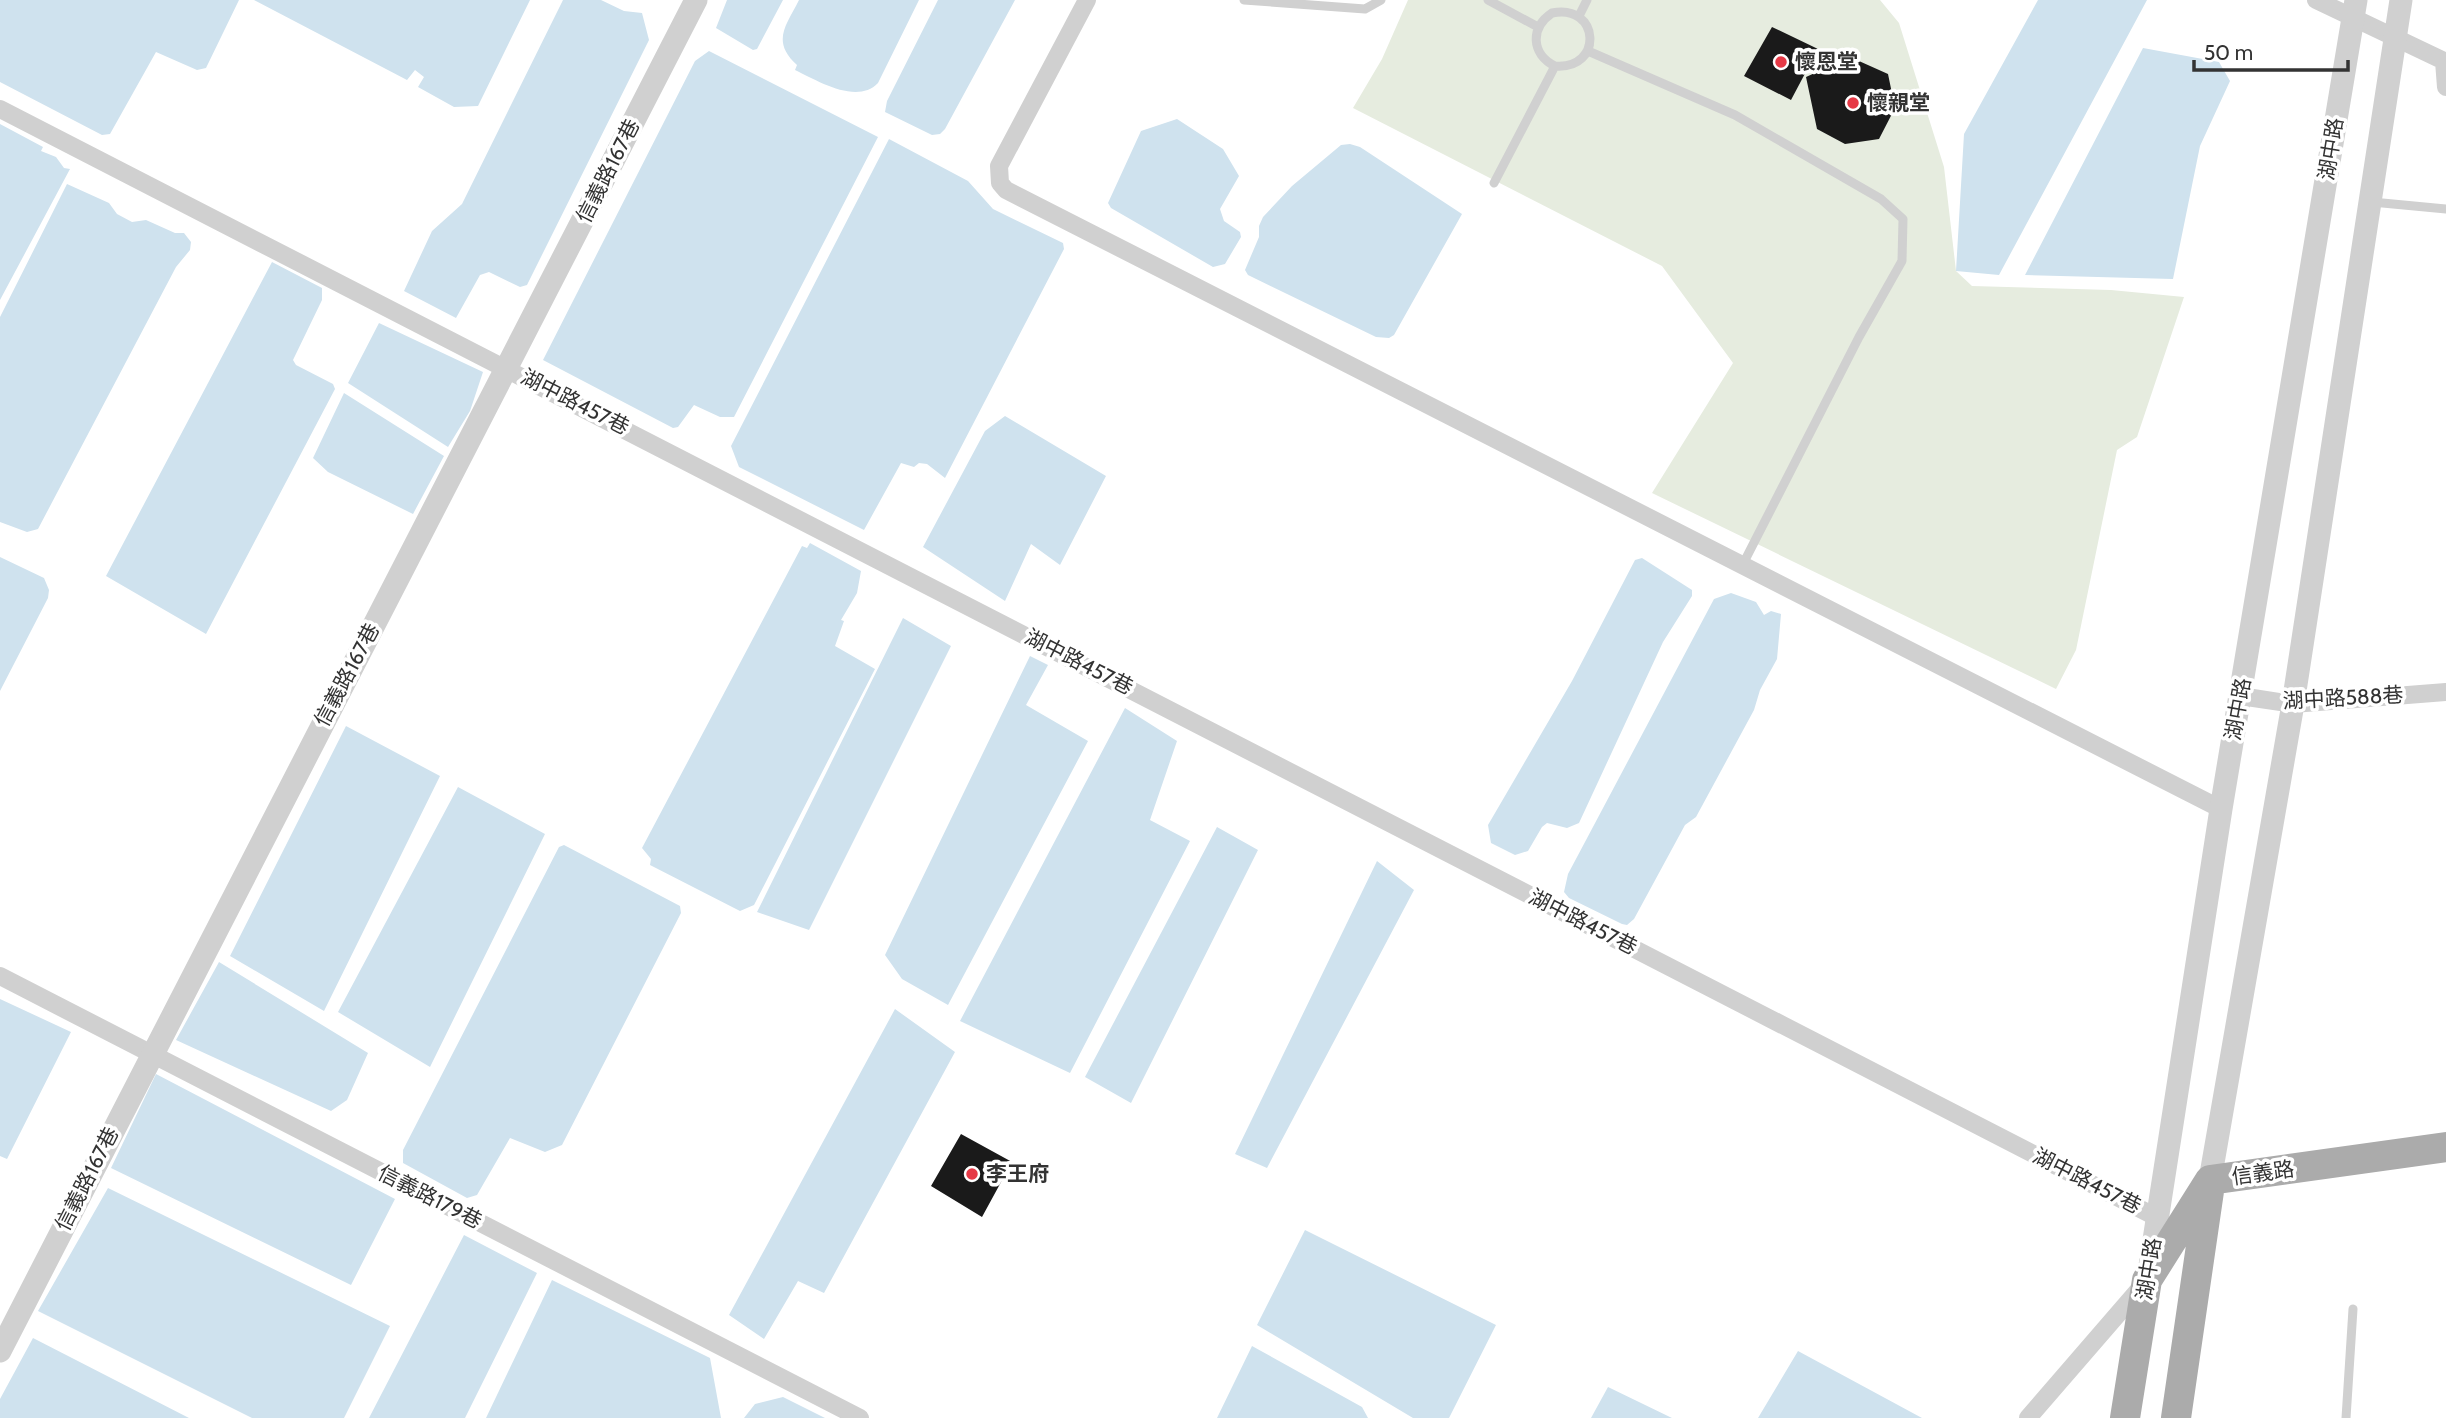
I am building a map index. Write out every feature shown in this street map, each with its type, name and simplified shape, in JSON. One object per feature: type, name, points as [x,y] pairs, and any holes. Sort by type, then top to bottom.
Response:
[{"type":"main road","name":"信義路","points":[[2147,1280],[2210,1180],[2446,1147]]},
{"type":"main road","points":[[2178,1418],[2210,1180]]},
{"type":"main road","name":"湖中路","points":[[2125,1418],[2147,1280]]},
{"type":"street","name":"信義路167巷","points":[[0,1351],[150,1054],[508,368],[696,0]]},
{"type":"street","points":[[1087,0],[999,166],[1000,183],[1006,190],[2221,809]]},
{"type":"street","points":[[2316,0],[2354,10],[2396,38],[2445,61],[2446,87]]},
{"type":"street","points":[[2210,1180],[2293,704],[2401,0]]},
{"type":"street","name":"湖中路","points":[[2147,1280],[2221,809],[2354,10]]},
{"type":"street","name":"湖中路457巷","points":[[0,108],[2156,1217]]},
{"type":"street","name":"湖中路588巷","points":[[2240,696],[2293,704],[2446,692]]},
{"type":"street","name":"信義路179巷","points":[[0,976],[860,1418]]},
{"type":"street","name":"信義路","points":[[2028,1418],[2147,1280]]},
{"type":"lane","points":[[1244,0],[1365,9],[1381,0]]},
{"type":"lane","points":[[1488,0],[1538,27]]},
{"type":"lane","points":[[1579,16],[1587,0]]},
{"type":"lane","points":[[1570,12],[1579,16],[1590,32],[1588,51],[1574,64],[1555,66],[1546,61],[1536,46],[1538,27],[1552,13],[1570,12]]},
{"type":"lane","points":[[1588,51],[1735,115],[1881,199],[1903,219],[1902,261],[1859,337],[1742,566]]},
{"type":"lane","points":[[1494,183],[1555,66]]},
{"type":"lane","points":[[2371,201],[2446,209]]},
{"type":"lane","points":[[2346,1418],[2353,1309]]},
{"type":"shaded area","points":[[1408,0],[1880,0],[1899,23],[1944,167],[1956,271],[1972,286],[2111,290],[2184,297],[2137,437],[2117,450],[2076,650],[2056,689],[1652,493],[1733,363],[1662,266],[1353,108],[1382,59]]},
{"type":"water","points":[[0,0],[239,0],[206,68],[197,70],[156,52],[110,134],[102,135],[0,82]]},
{"type":"water","points":[[254,0],[530,0],[478,106],[454,107],[418,87],[424,77],[415,70],[407,80]]},
{"type":"water","points":[[563,0],[601,0],[624,11],[642,13],[649,40],[527,285],[520,287],[489,272],[480,275],[456,318],[404,291],[432,231],[462,204]]},
{"type":"water","points":[[727,0],[783,0],[757,49],[753,50],[716,28]]},
{"type":"water","points":[[799,0],[919,0],[878,83],[859,92],[837,89],[795,70],[797,65],[785,48],[783,33]]},
{"type":"water","points":[[938,0],[1015,0],[945,129],[940,134],[932,135],[885,112],[887,101]]},
{"type":"water","points":[[2038,0],[2147,0],[1999,275],[1956,271],[1964,134]]},
{"type":"water","points":[[2143,48],[2219,62],[2230,81],[2200,146],[2173,279],[2025,275]]},
{"type":"water","points":[[709,51],[878,137],[734,417],[720,417],[694,405],[678,427],[673,428],[543,360],[695,61]]},
{"type":"water","points":[[1177,119],[1223,149],[1239,176],[1220,209],[1224,221],[1240,232],[1241,237],[1225,264],[1213,267],[1111,208],[1108,203],[1141,131]]},
{"type":"water","points":[[0,124],[43,147],[41,151],[56,157],[64,168],[70,169],[0,300]]},
{"type":"water","points":[[889,139],[968,181],[993,209],[1063,243],[1064,249],[945,478],[927,464],[919,463],[914,467],[901,463],[864,530],[739,467],[731,446]]},
{"type":"water","points":[[1341,145],[1360,147],[1462,214],[1394,335],[1389,338],[1376,337],[1248,275],[1245,270],[1259,237],[1259,226],[1263,217],[1292,186]]},
{"type":"water","points":[[67,184],[109,203],[117,214],[132,222],[146,220],[175,233],[184,233],[191,242],[190,250],[176,267],[38,529],[27,532],[0,522],[0,317]]},
{"type":"water","points":[[272,262],[322,288],[322,300],[293,360],[296,365],[333,384],[335,389],[206,634],[106,576]]},
{"type":"water","points":[[379,323],[483,372],[470,411],[448,447],[348,383]]},
{"type":"water","points":[[344,393],[444,456],[413,514],[328,472],[313,458]]},
{"type":"water","points":[[1005,416],[1106,476],[1060,565],[1031,544],[1005,601],[923,547],[985,431]]},
{"type":"water","points":[[810,543],[861,571],[857,593],[841,620],[844,621],[835,646],[875,669],[754,905],[740,911],[650,865],[651,859],[642,848],[802,546],[807,548]]},
{"type":"water","points":[[0,557],[44,578],[49,590],[48,598],[0,691]]},
{"type":"water","points":[[1642,558],[1692,590],[1692,596],[1663,642],[1579,823],[1567,828],[1547,823],[1528,851],[1515,855],[1491,843],[1488,825],[1572,681],[1635,560]]},
{"type":"water","points":[[1731,593],[1756,602],[1764,615],[1771,611],[1781,614],[1777,659],[1760,690],[1754,710],[1696,817],[1685,825],[1634,919],[1627,925],[1622,924],[1569,898],[1564,892],[1568,874],[1714,599]]},
{"type":"water","points":[[903,618],[951,646],[809,930],[757,912]]},
{"type":"water","points":[[1030,656],[1048,665],[1026,705],[1088,741],[948,1005],[902,979],[885,955]]},
{"type":"water","points":[[1125,708],[1177,741],[1150,820],[1190,841],[1070,1073],[960,1021]]},
{"type":"water","points":[[346,726],[440,776],[324,1011],[230,956]]},
{"type":"water","points":[[458,787],[545,834],[430,1067],[338,1012]]},
{"type":"water","points":[[1217,827],[1258,850],[1131,1103],[1085,1077]]},
{"type":"water","points":[[564,845],[680,906],[681,913],[562,1145],[545,1152],[510,1138],[477,1195],[467,1198],[403,1163],[403,1150],[559,847]]},
{"type":"water","points":[[1377,861],[1414,890],[1267,1168],[1235,1154]]},
{"type":"water","points":[[219,962],[368,1053],[347,1100],[331,1111],[176,1040]]},
{"type":"water","points":[[0,999],[71,1032],[7,1159],[0,1156]]},
{"type":"water","points":[[895,1009],[955,1052],[824,1293],[798,1281],[764,1339],[729,1315]]},
{"type":"water","points":[[156,1074],[395,1199],[351,1285],[111,1168]]},
{"type":"water","points":[[108,1188],[390,1326],[344,1418],[252,1418],[38,1311]]},
{"type":"water","points":[[1305,1230],[1496,1325],[1449,1418],[1413,1418],[1257,1325]]},
{"type":"water","points":[[464,1235],[537,1273],[465,1418],[369,1418]]},
{"type":"water","points":[[552,1280],[710,1358],[721,1418],[486,1418]]},
{"type":"water","points":[[33,1338],[189,1418],[0,1418],[0,1399]]},
{"type":"water","points":[[1252,1346],[1362,1407],[1368,1418],[1217,1418]]},
{"type":"water","points":[[1798,1351],[1922,1418],[1758,1418]]},
{"type":"water","points":[[1608,1387],[1672,1418],[1591,1418]]},
{"type":"water","points":[[783,1397],[825,1418],[744,1418],[755,1404]]},
{"type":"building","name":"懷恩堂","points":[[1772,27],[1818,49],[1791,100],[1744,76]]},
{"type":"building","name":"懷親堂","points":[[1850,57],[1888,74],[1895,108],[1879,139],[1845,144],[1817,129],[1806,77]]},
{"type":"building","name":"李王府","points":[[961,1134],[1012,1162],[982,1217],[931,1186]]},
{"type":"place","name":"懷恩堂","points":[[1781,62]]},
{"type":"place","name":"懷親堂","points":[[1853,103]]},
{"type":"place","name":"李王府","points":[[972,1174]]}]
